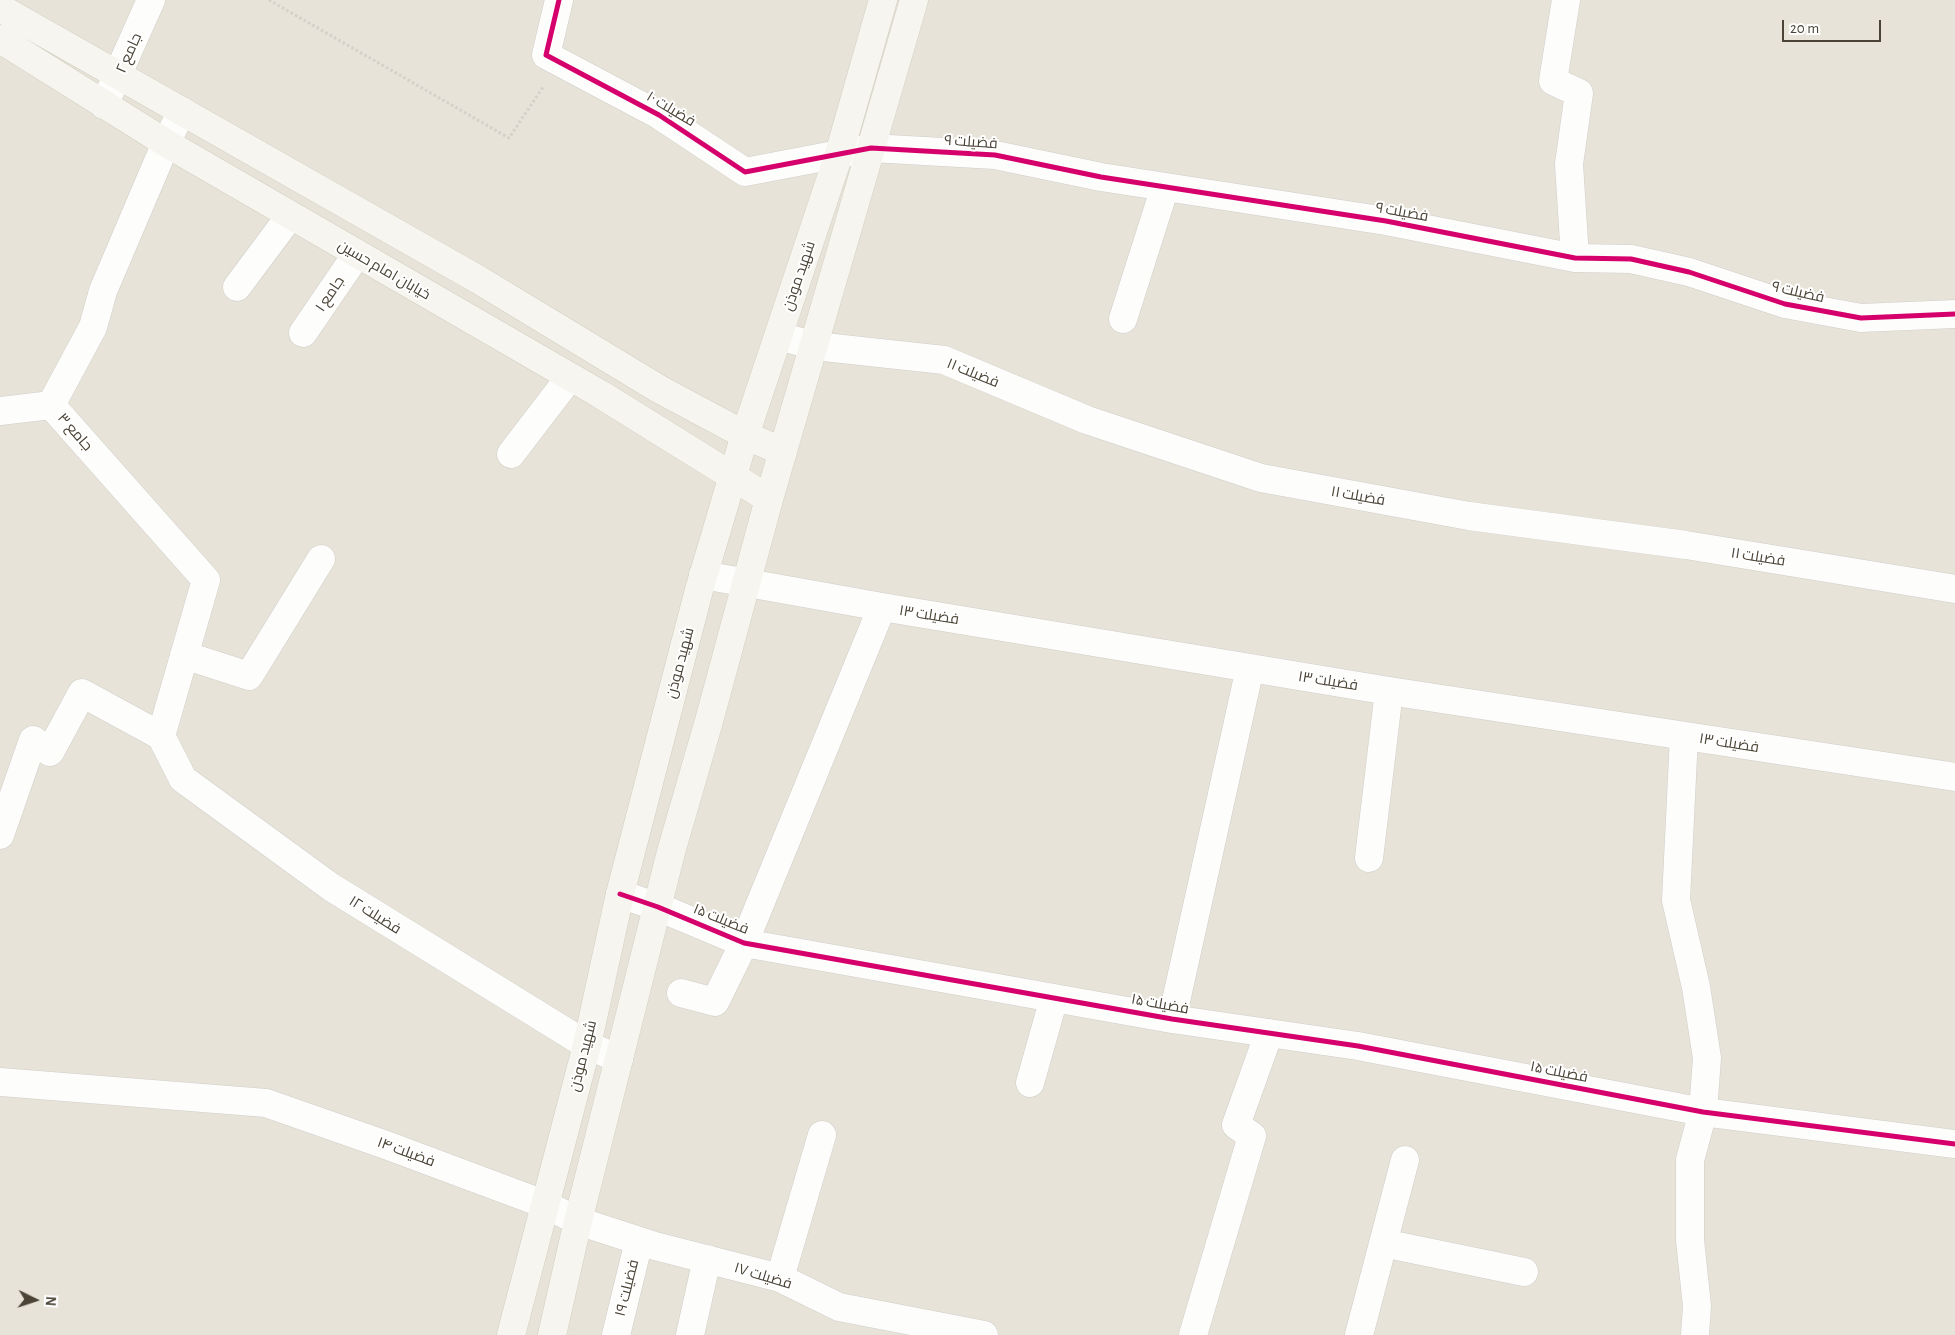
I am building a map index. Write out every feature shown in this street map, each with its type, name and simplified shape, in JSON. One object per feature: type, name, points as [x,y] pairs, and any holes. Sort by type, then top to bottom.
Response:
[{"type":"main road","name":"شهید موذن","points":[[512,1335],[544,1204],[587,1045],[620,894],[703,575],[745,435],[840,154],[882,0]]},
{"type":"main road","points":[[552,1335],[578,1221],[671,852],[747,584],[769,499],[914,0]]},
{"type":"main road","points":[[0,8],[479,280],[659,389],[745,435],[783,452]]},
{"type":"main road","name":"خیابان امام حسین","points":[[0,39],[166,143],[570,377],[694,451],[769,499]]},
{"type":"street","name":"جامع ۲","points":[[104,105],[119,76],[152,0]]},
{"type":"street","points":[[546,55],[559,0]]},
{"type":"street","points":[[1566,0],[1553,80],[1579,92],[1569,164],[1575,258]]},
{"type":"street","name":"فضیلت ۱۰","points":[[546,55],[659,115],[745,172],[840,154]]},
{"type":"street","name":"جامع ۳","points":[[161,736],[206,580],[51,405],[92,326],[103,291],[166,143],[182,111]]},
{"type":"street","name":"فضیلت ۹","points":[[840,154],[871,148],[995,156],[1101,177],[1386,221],[1575,258],[1630,259],[1689,272],[1785,304],[1861,318],[1955,314]]},
{"type":"street","points":[[1123,319],[1165,187]]},
{"type":"street","points":[[237,287],[290,216]]},
{"type":"street","name":"جامع ۱","points":[[304,333],[357,254]]},
{"type":"street","name":"فضیلت ۱۱","points":[[778,336],[814,346],[944,360],[1087,420],[1261,478],[1469,516],[1686,545],[1955,588]]},
{"type":"street","points":[[511,454],[570,377]]},
{"type":"street","points":[[0,411],[51,405]]},
{"type":"street","points":[[184,654],[249,676],[321,559]]},
{"type":"street","name":"فضیلت ۱۳","points":[[703,575],[882,607],[1390,691],[1955,777]]},
{"type":"street","points":[[681,993],[715,1002],[744,943],[882,607]]},
{"type":"street","points":[[1172,1019],[1250,668]]},
{"type":"street","points":[[1368,858],[1390,691]]},
{"type":"street","points":[[0,835],[34,740],[50,752],[82,693],[161,736]]},
{"type":"street","name":"فضیلت ۱۲","points":[[161,736],[183,779],[316,876],[587,1045],[619,1059]]},
{"type":"street","points":[[1684,736],[1676,900],[1696,987],[1707,1058],[1703,1112],[1690,1160],[1690,1240],[1698,1306],[1696,1335]]},
{"type":"street","name":"فضیلت ۱۵","points":[[620,894],[658,907],[744,943],[1172,1019],[1358,1046],[1703,1112],[1955,1144]]},
{"type":"street","points":[[1030,1083],[1054,998]]},
{"type":"street","points":[[1193,1335],[1252,1136],[1236,1125],[1269,1033]]},
{"type":"street","name":"فضیلت ۱۴","points":[[0,1082],[266,1103],[386,1145],[544,1204]]},
{"type":"street","points":[[780,1278],[822,1135]]},
{"type":"street","points":[[1359,1335],[1405,1160]]},
{"type":"street","name":"فضیلت ۱۷","points":[[544,1204],[578,1221],[639,1241],[780,1278],[839,1307],[984,1335]]},
{"type":"street","name":"فضیلت ۱۹","points":[[616,1335],[639,1241]]},
{"type":"street","points":[[1383,1243],[1524,1272]]},
{"type":"street","points":[[690,1335],[707,1259]]},
{"type":"path","points":[[269,0],[509,138],[546,82],[528,71],[546,55]]},
{"type":"shaded area","points":[[0,0],[1955,0],[1955,1335],[0,1335]]},
{"type":"cycle path","points":[[559,0],[546,55],[659,115],[745,172],[871,148],[995,155],[1101,177],[1386,221],[1575,258],[1631,259],[1689,272],[1785,304],[1861,318],[1955,314]]},
{"type":"cycle path","points":[[620,894],[658,907],[744,943],[1172,1019],[1358,1046],[1703,1112],[1955,1144]]}]
